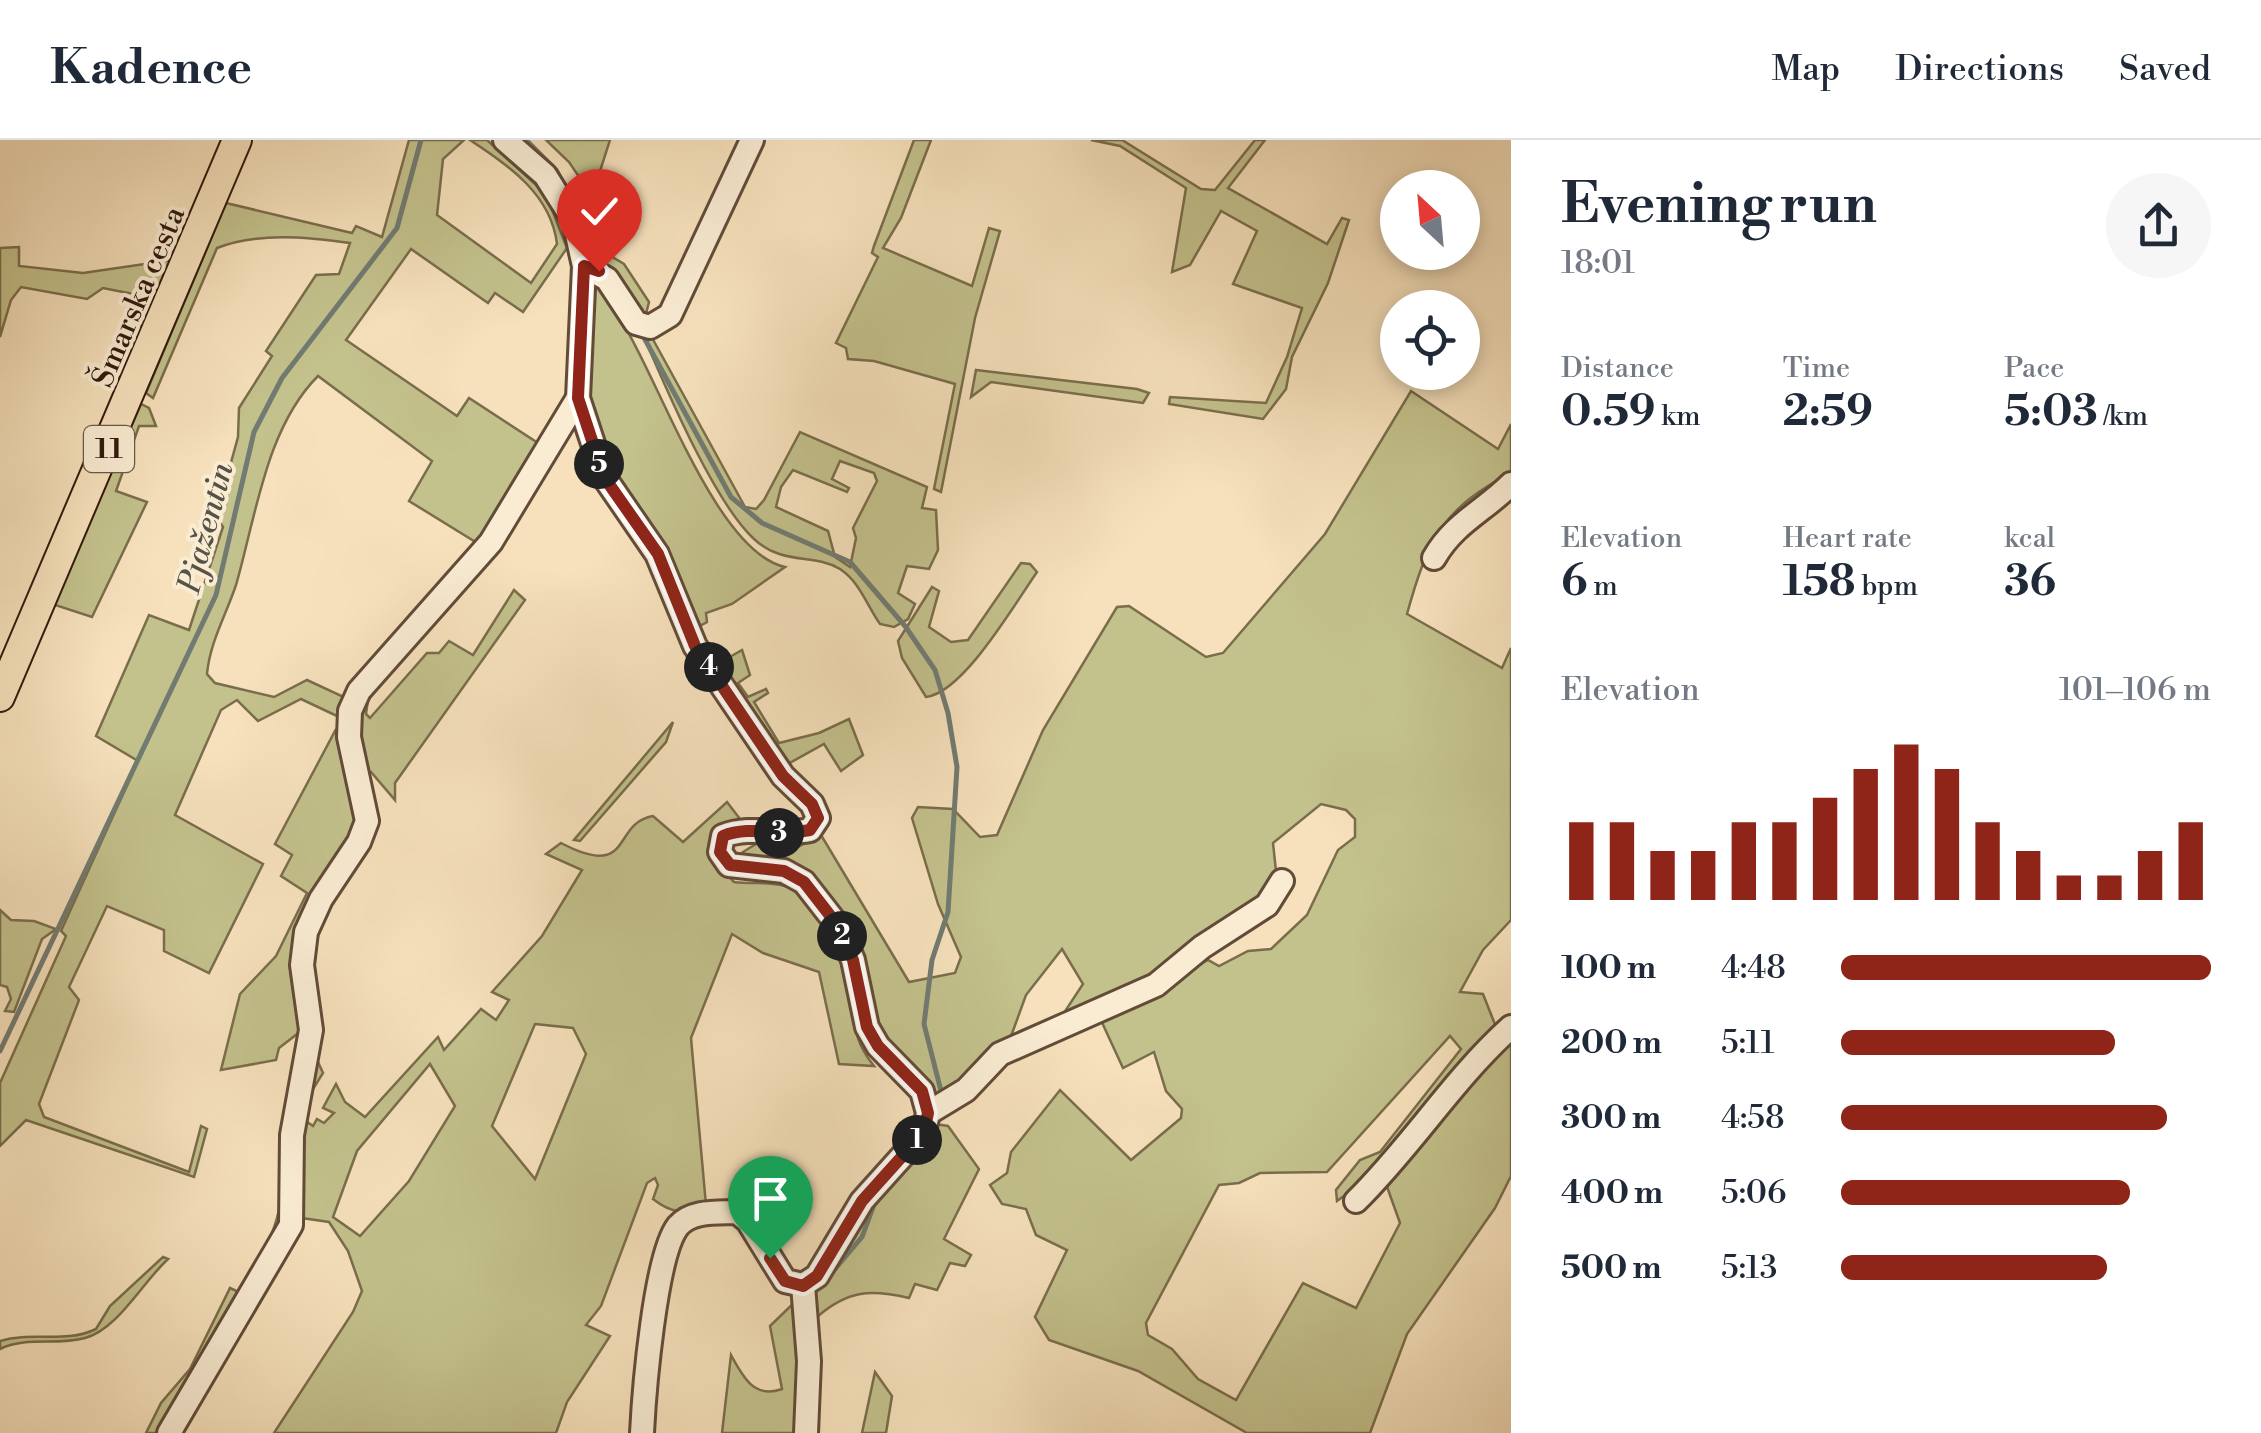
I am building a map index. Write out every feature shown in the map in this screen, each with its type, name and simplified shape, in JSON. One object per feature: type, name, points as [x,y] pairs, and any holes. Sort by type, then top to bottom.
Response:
[{"type":"main road","name":"Šmarska cesta","points":[[0,697],[237,140]]},
{"type":"street","points":[[504,140],[545,176],[574,221],[584,266],[578,398],[604,477],[658,554],[695,646],[783,776],[812,804],[818,818],[810,830],[790,834],[738,830],[723,836],[720,852],[730,865],[784,871],[804,882],[839,927],[853,960],[867,1027],[878,1046],[922,1091],[928,1113],[924,1132],[862,1201],[817,1276],[803,1286]]},
{"type":"street","points":[[584,266],[607,279],[636,324],[659,323],[670,315],[752,140]]},
{"type":"street","points":[[168,1433],[291,1224],[292,1135],[311,1030],[302,965],[306,932],[321,899],[359,842],[367,820],[349,738],[350,711],[359,691],[491,542],[578,398]]},
{"type":"street","points":[[1434,558],[1446,537],[1468,515],[1511,484]]},
{"type":"street","points":[[928,1113],[966,1090],[1000,1054],[1156,985],[1202,947],[1268,905],[1282,881]]},
{"type":"street","points":[[1356,1201],[1395,1164],[1484,1052],[1511,1027]]},
{"type":"street","points":[[642,1433],[645,1378],[668,1252],[678,1226],[697,1214],[737,1212],[748,1221],[785,1281],[803,1286]]},
{"type":"street","points":[[803,1286],[809,1361],[806,1433]]},
{"type":"shaded area","points":[[409,140],[464,140],[443,159],[437,215],[531,283],[557,244],[553,226],[526,183],[470,140],[487,140],[546,194],[567,248],[523,312],[495,293],[488,303],[411,249],[346,340],[457,416],[469,398],[544,447],[482,546],[409,501],[432,461],[318,376],[300,397],[274,447],[207,674],[215,683],[274,697],[307,680],[346,698],[337,716],[301,699],[258,721],[237,700],[221,710],[175,815],[263,864],[209,973],[164,951],[164,930],[107,906],[69,987],[79,1000],[39,1104],[44,1117],[189,1172],[201,1126],[207,1129],[194,1177],[26,1120],[0,1146],[0,1083],[66,936],[61,931],[138,761],[96,736],[149,615],[189,630],[223,527],[216,517],[238,437],[239,408],[272,356],[266,351],[316,275],[339,274],[350,243],[266,238],[217,248],[153,398],[146,393],[226,203],[352,233],[356,226],[382,237]]},
{"type":"shaded area","points":[[546,140],[610,140],[592,196],[569,162]]},
{"type":"shaded area","points":[[914,140],[931,140],[901,218],[883,248],[972,286],[989,228],[1000,231],[975,318],[941,492],[934,489],[955,384],[874,361],[848,359],[846,348],[836,343],[878,257],[872,253],[874,246]]},
{"type":"shaded area","points":[[1091,140],[1122,140],[1201,189],[1215,190],[1255,140],[1265,140],[1228,188],[1327,244],[1342,218],[1349,220],[1328,283],[1292,357],[1286,389],[1263,419],[1169,404],[1170,397],[1266,403],[1287,357],[1302,308],[1233,284],[1257,231],[1221,211],[1190,265],[1172,272],[1186,188],[1120,146]]},
{"type":"shaded area","points":[[593,215],[601,221],[614,258],[624,264],[649,302],[645,318],[613,282],[584,238]]},
{"type":"shaded area","points":[[19,247],[19,266],[83,273],[172,260],[127,386],[92,382],[94,375],[112,377],[123,367],[150,306],[143,296],[103,288],[87,299],[21,287],[11,300],[0,337],[0,248]]},
{"type":"shaded area","points":[[589,279],[598,285],[634,342],[712,496],[759,554],[785,567],[732,604],[706,613],[707,622],[694,629],[617,493],[586,412]]},
{"type":"shaded area","points":[[650,334],[745,507],[756,509],[764,500],[800,432],[927,487],[922,508],[936,510],[938,550],[929,569],[907,566],[898,593],[915,604],[908,619],[894,627],[880,624],[858,587],[840,569],[776,553],[754,539],[709,475],[647,344]],"holes":[[[840,461],[874,473],[877,481],[853,528],[856,538],[850,567],[835,557],[828,531],[776,507],[781,487],[793,470],[847,492],[849,488],[832,479]]]},
{"type":"shaded area","points":[[976,370],[1149,393],[1143,403],[991,382],[971,397]]},
{"type":"shaded area","points":[[1411,391],[1498,449],[1511,424],[1511,473],[1468,500],[1441,530],[1422,567],[1407,614],[1502,668],[1511,648],[1511,920],[1483,950],[1460,992],[1483,994],[1498,1032],[1366,1180],[1337,1201],[1336,1190],[1360,1160],[1380,1152],[1461,1049],[1450,1036],[1327,1172],[1260,1173],[1239,1183],[1219,1185],[1146,1323],[1148,1335],[1172,1349],[1198,1379],[1236,1400],[1303,1283],[1356,1308],[1400,1223],[1386,1184],[1511,1032],[1511,1176],[1495,1208],[1407,1334],[1370,1433],[1247,1433],[1138,1371],[1049,1340],[1035,1317],[1067,1250],[1036,1235],[1026,1209],[1002,1204],[990,1185],[1007,1173],[1011,1152],[1060,1090],[1131,1160],[1181,1118],[1182,1109],[1166,1091],[1154,1052],[1123,1068],[1099,1016],[1208,960],[1219,966],[1248,951],[1271,949],[1307,915],[1338,850],[1355,837],[1355,819],[1346,810],[1321,804],[1273,843],[1276,871],[1265,896],[1155,982],[1058,1022],[1083,984],[1062,949],[1026,995],[1010,1039],[937,1109],[888,1054],[827,897],[746,860],[743,852],[756,844],[792,850],[821,835],[909,982],[955,973],[961,957],[938,904],[912,818],[918,807],[953,809],[980,837],[997,835],[1043,730],[1117,607],[1129,606],[1206,657],[1223,653],[1325,534]]},
{"type":"shaded area","points":[[141,404],[149,408],[156,426],[139,426],[116,491],[147,502],[92,617],[55,605],[57,594]]},
{"type":"shaded area","points":[[1021,563],[1030,564],[1037,572],[1002,625],[956,680],[926,697],[902,658],[898,641],[932,587],[939,591],[929,627],[951,642],[968,640]]},
{"type":"shaded area","points":[[514,590],[525,600],[395,783],[395,800],[371,772],[363,778],[357,763],[360,697],[383,680],[368,700],[366,714],[370,718],[427,653],[439,653],[449,641],[473,655]]},
{"type":"shaded area","points":[[742,650],[750,675],[738,683],[748,697],[766,689],[768,693],[754,702],[779,743],[819,733],[849,719],[863,755],[841,771],[824,744],[777,770],[714,666]]},
{"type":"shaded area","points":[[673,722],[666,742],[580,841],[574,840]]},
{"type":"shaded area","points":[[335,731],[362,818],[304,922],[301,1031],[279,1048],[276,1060],[221,1070],[240,994],[276,956],[307,893],[281,876],[292,855],[275,844]]},
{"type":"shaded area","points":[[727,802],[743,823],[727,829],[723,837],[719,857],[724,869],[734,882],[776,884],[793,890],[805,898],[825,923],[848,978],[860,1044],[874,1066],[839,1064],[819,972],[763,953],[732,934],[691,1038],[706,1205],[685,1211],[666,1208],[653,1199],[658,1185],[655,1178],[647,1183],[601,1306],[586,1325],[610,1336],[567,1402],[556,1433],[274,1433],[353,1312],[362,1291],[348,1251],[329,1222],[302,1218],[295,1208],[294,1114],[312,1049],[323,1073],[297,1115],[313,1126],[317,1119],[324,1123],[334,1113],[323,1108],[336,1084],[345,1102],[365,1117],[438,1037],[444,1050],[481,1009],[496,1020],[509,1000],[492,992],[542,936],[582,870],[546,854],[561,843],[584,853],[611,853],[640,821],[653,816],[683,842]],"holes":[[[535,1024],[573,1028],[586,1054],[535,1179],[492,1126]],[[430,1064],[455,1106],[409,1181],[360,1236],[333,1217],[357,1151]]]},
{"type":"shaded area","points":[[0,910],[11,920],[34,921],[56,929],[42,939],[14,1012],[5,1011],[11,999],[7,987],[0,985]]},
{"type":"shaded area","points":[[935,1124],[948,1126],[979,1169],[944,1239],[971,1255],[965,1266],[950,1263],[937,1290],[915,1284],[909,1298],[860,1294],[839,1301],[817,1317],[812,1313],[816,1288],[841,1237],[878,1187]]},
{"type":"shaded area","points":[[287,1153],[282,1233],[267,1265],[164,1433],[146,1433],[161,1403],[190,1369],[230,1288],[243,1294],[253,1275],[279,1211]]},
{"type":"shaded area","points":[[163,1257],[168,1259],[118,1316],[97,1333],[74,1340],[21,1343],[0,1349],[0,1341],[12,1338],[72,1336],[96,1329],[110,1306]]},
{"type":"shaded area","points":[[800,1297],[802,1433],[722,1433],[731,1355],[745,1378],[757,1388],[782,1389],[770,1326]]},
{"type":"shaded area","points":[[875,1372],[892,1396],[886,1433],[862,1433]]},
{"type":"waterway","name":"Pjažentin","points":[[0,1051],[216,595],[254,432],[282,378],[397,228],[421,140]]},
{"type":"waterway","points":[[526,140],[556,170],[563,183]]},
{"type":"waterway","points":[[584,218],[609,271]]},
{"type":"waterway","points":[[642,334],[731,497],[762,523],[850,562],[905,626],[935,670],[948,713],[957,767],[948,912],[932,960],[924,1024],[942,1095]]},
{"type":"waterway","points":[[906,1168],[931,1139]]},
{"type":"waterway","points":[[829,1276],[862,1237],[875,1202]]},
{"type":"route","points":[[599,271],[584,266],[578,398],[604,477],[658,554],[695,646],[783,776],[812,804],[818,818],[810,830],[790,834],[738,830],[723,836],[720,852],[730,865],[784,871],[804,882],[839,927],[853,960],[867,1027],[878,1046],[922,1091],[928,1113],[924,1132],[862,1201],[817,1276],[803,1286],[785,1281],[770,1258]]}]
